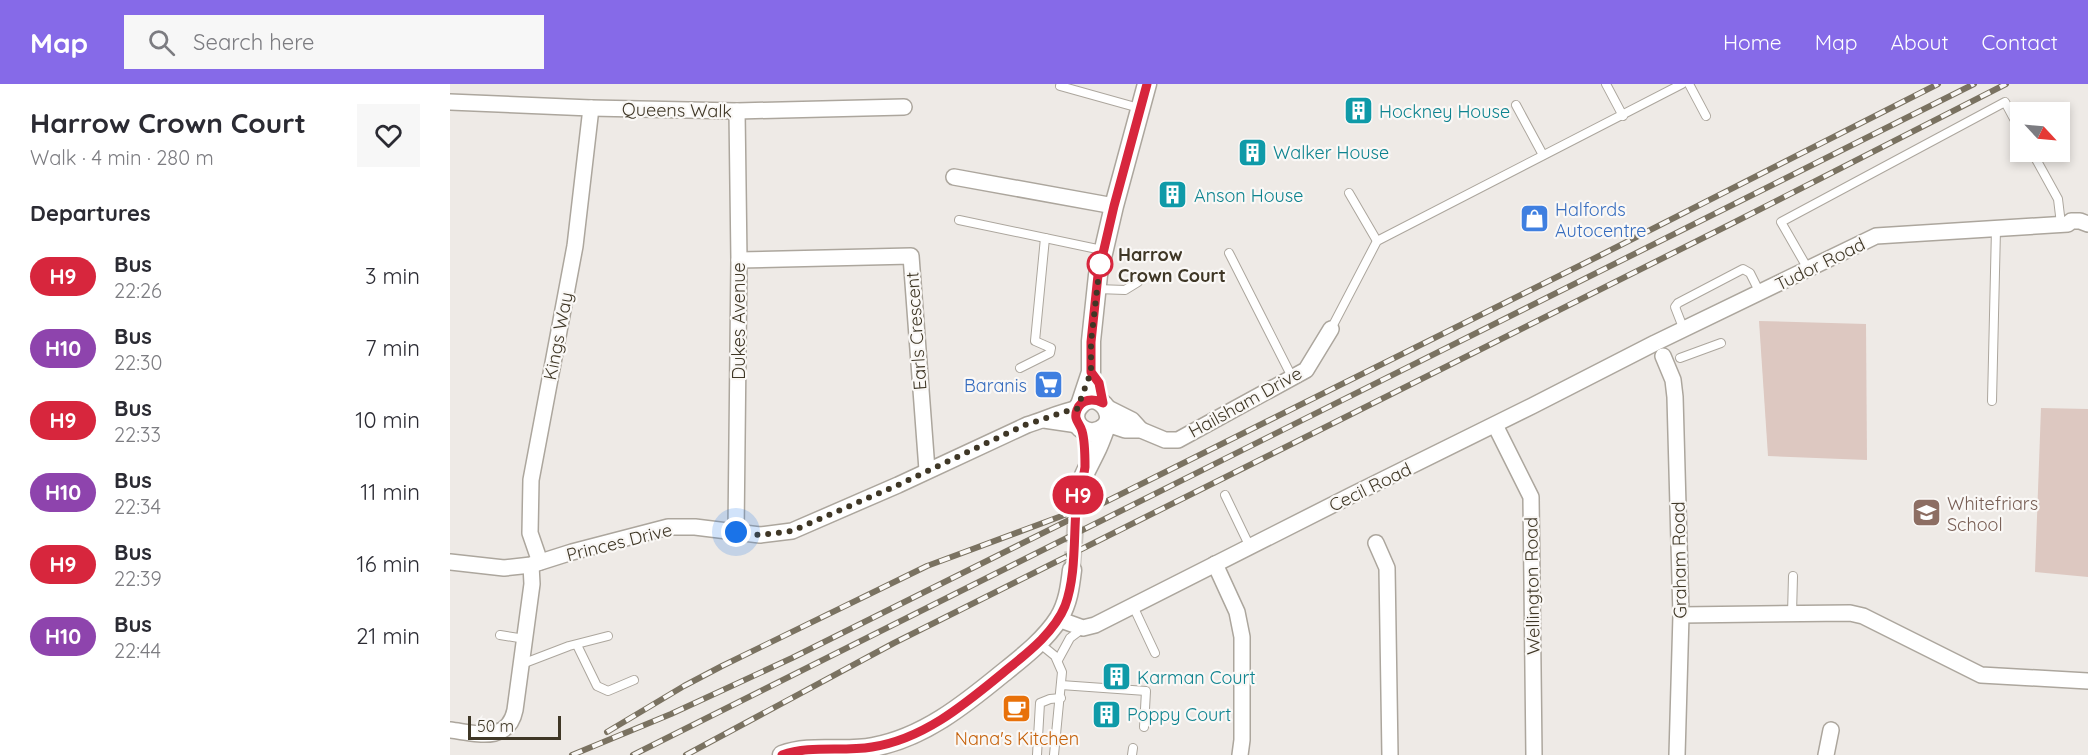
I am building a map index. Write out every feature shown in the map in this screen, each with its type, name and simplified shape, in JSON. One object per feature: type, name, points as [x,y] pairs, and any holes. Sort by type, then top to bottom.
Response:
[{"type":"street","points":[[1085,470],[1079,417],[1091,372],[1091,342],[1096,289],[1114,206],[1147,84]]},
{"type":"street","name":"Queens Walk","points":[[450,102],[737,111],[904,107]]},
{"type":"street","name":"Kings Way","points":[[450,730],[488,735],[505,729],[514,718],[535,564],[530,533],[531,480],[575,246],[591,108]]},
{"type":"street","name":"Dukes Avenue","points":[[736,532],[739,260],[737,111]]},
{"type":"street","points":[[954,177],[1114,206]]},
{"type":"street","name":"Tudor Road","points":[[1667,356],[1684,330],[1876,236],[2064,224],[2076,220],[2087,224]]},
{"type":"street","name":"Earls Crescent","points":[[739,260],[910,256],[927,470]]},
{"type":"street","name":"Hailsham Drive","points":[[1105,415],[1132,420],[1141,430],[1165,440],[1178,440],[1306,370],[1331,328]]},
{"type":"street","name":"Cecil Road","points":[[1083,628],[1095,625],[1495,425],[1667,356]]},
{"type":"street","name":"Graham Road","points":[[1667,356],[1675,397],[1681,615],[1677,755]]},
{"type":"street","points":[[1077,504],[1079,488],[1085,470],[1096,452],[1105,415],[1099,383],[1091,372]]},
{"type":"street","points":[[1093,399],[1105,415],[1097,432],[1087,432],[1079,417],[1084,402],[1093,399]]},
{"type":"street","name":"Princes Drive","points":[[450,562],[504,568],[535,564],[668,527],[695,527],[760,535],[792,531],[878,494],[1027,424],[1044,420],[1061,412],[1079,417]]},
{"type":"street","name":"Wellington Road","points":[[1495,425],[1531,497],[1534,755]]},
{"type":"street","points":[[1376,543],[1387,568],[1390,755]]},
{"type":"street","points":[[1215,564],[1237,612],[1242,637],[1240,755]]},
{"type":"street","points":[[782,755],[801,749],[870,747],[895,741],[918,732],[961,707],[1038,643],[1058,620],[1069,593],[1072,570]]},
{"type":"street","points":[[1681,615],[1850,613],[1863,616],[1981,675],[2088,681]]},
{"type":"street","points":[[1058,620],[1083,628]]},
{"type":"street","points":[[1826,755],[1831,730]]},
{"type":"lane","points":[[1606,84],[1623,116]]},
{"type":"lane","points":[[1331,328],[1377,241],[1682,84]]},
{"type":"lane","points":[[1689,84],[1706,116]]},
{"type":"lane","points":[[1060,86],[1140,108]]},
{"type":"lane","points":[[1808,269],[1781,222],[2005,102],[2010,111]]},
{"type":"lane","points":[[1516,105],[1543,155]]},
{"type":"lane","points":[[2038,162],[2058,199],[2064,224]]},
{"type":"lane","points":[[1349,193],[1377,241]]},
{"type":"lane","points":[[960,220],[1104,250]]},
{"type":"lane","points":[[1992,401],[1996,229]]},
{"type":"lane","points":[[1020,369],[1051,351],[1051,348],[1035,341],[1045,238]]},
{"type":"lane","points":[[1229,253],[1292,377]]},
{"type":"lane","points":[[1684,330],[1675,307],[1678,303],[1743,269],[1750,273],[1760,293]]},
{"type":"lane","points":[[1096,289],[1125,290],[1138,282]]},
{"type":"lane","points":[[1667,356],[1720,344]]},
{"type":"lane","points":[[1225,495],[1250,547]]},
{"type":"lane","points":[[1792,614],[1793,576]]},
{"type":"lane","points":[[1133,606],[1155,653]]},
{"type":"lane","name":"Cecil Road","points":[[1058,660],[1070,638],[1083,628]]},
{"type":"lane","points":[[500,635],[525,639]]},
{"type":"lane","points":[[521,664],[569,646],[608,636]]},
{"type":"lane","points":[[1038,643],[1058,660],[1062,672],[1054,755]]},
{"type":"lane","points":[[577,645],[597,686],[601,689],[608,692],[634,680]]},
{"type":"lane","points":[[1061,685],[1146,691],[1144,728]]},
{"type":"lane","points":[[1037,755],[1041,703],[1060,698]]},
{"type":"shaded area","points":[[1759,321],[1866,324],[1867,460],[1768,456]]},
{"type":"shaded area","points":[[2041,408],[2088,409],[2088,577],[2035,572]]},
{"type":"tunnel","points":[[1072,570],[1077,504]]},
{"type":"railway","points":[[572,755],[671,714],[792,658],[1601,255],[1938,84]]},
{"type":"railway","points":[[633,755],[1974,84]]},
{"type":"railway","points":[[686,755],[894,643],[2006,84]]},
{"type":"railway","points":[[607,732],[722,666],[927,566],[1067,514]]},
{"type":"bus line","name":"H9","points":[[782,755],[801,749],[870,747],[918,732],[961,707],[995,680],[1038,643],[1058,620],[1069,593],[1079,488],[1085,470],[1082,429],[1076,420],[1077,409],[1084,402],[1093,399],[1103,403],[1099,383],[1091,372],[1091,342],[1098,275],[1147,84]]},
{"type":"place","name":"Hockney House","points":[[1358,111]]},
{"type":"place","name":"Walker House","points":[[1252,152]]},
{"type":"place","name":"Anson House","points":[[1173,195]]},
{"type":"place","name":"Halfords Autocentre","points":[[1534,219]]},
{"type":"place","name":"Harrow Crown Court","points":[[1100,264]]},
{"type":"place","name":"Baranis","points":[[1048,385]]},
{"type":"place","name":"Whitefriars School","points":[[1926,513]]},
{"type":"place","name":"Karman Court","points":[[1116,677]]},
{"type":"place","name":"Nana's Kitchen","points":[[1017,709]]},
{"type":"place","name":"Poppy Court","points":[[1106,714]]},
{"type":"route","points":[[736,532],[760,535],[792,531],[898,485],[1027,424],[1077,409],[1091,372],[1091,342],[1100,264]]}]
